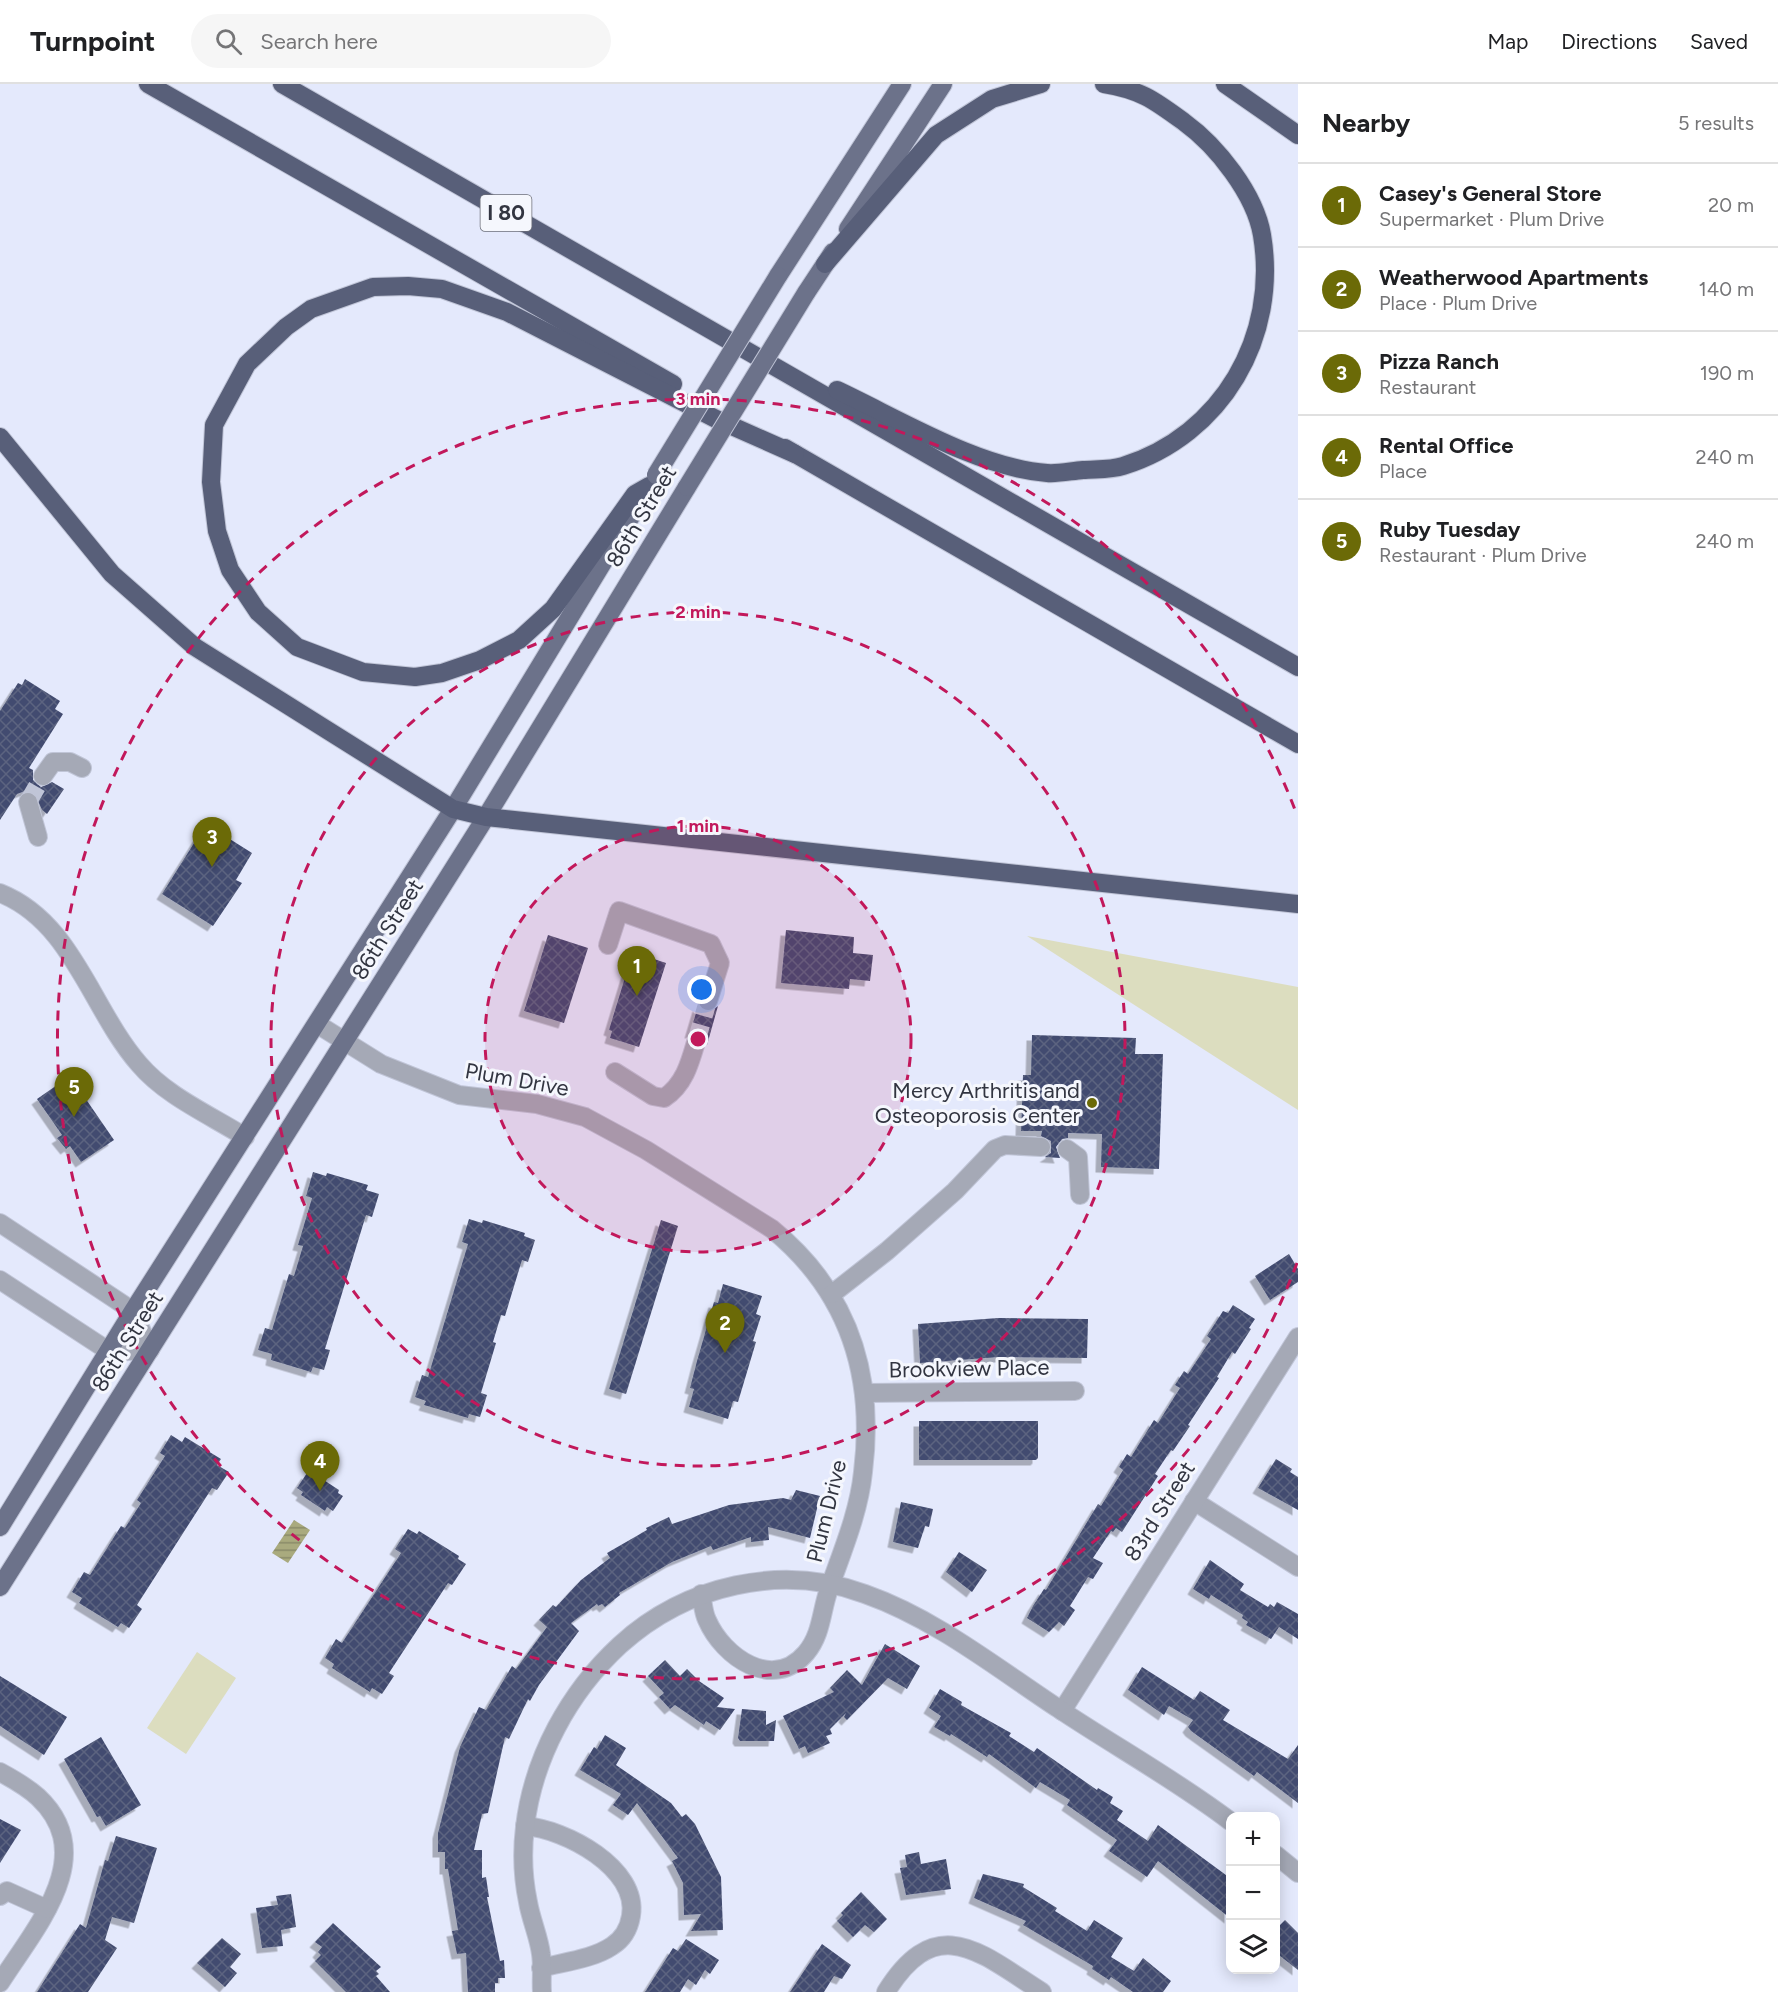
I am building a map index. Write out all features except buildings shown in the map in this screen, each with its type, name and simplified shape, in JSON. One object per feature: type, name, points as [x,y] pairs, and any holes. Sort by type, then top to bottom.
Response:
[{"type":"highway","points":[[148,84],[1298,744]]},
{"type":"highway","name":"I 80","points":[[282,84],[731,342]]},
{"type":"highway","points":[[825,264],[936,135],[992,99],[1041,84]]},
{"type":"highway","points":[[731,342],[963,449],[1005,466],[1048,473],[1121,467],[1153,454],[1182,438],[1221,401],[1251,351],[1262,298],[1265,268],[1262,234],[1252,207],[1237,180],[1219,152],[1198,132],[1149,95],[1104,84]]},
{"type":"highway","points":[[1225,84],[1298,135]]},
{"type":"highway","points":[[652,481],[635,494],[553,609],[519,640],[480,660],[442,674],[392,677],[363,672],[297,647],[258,612],[231,570],[217,531],[211,482],[214,425],[247,364],[311,309],[373,287],[408,286],[442,289],[507,312],[716,419],[795,454]]},
{"type":"highway","points":[[731,342],[1298,667]]},
{"type":"highway","points":[[0,437],[112,574],[195,648],[453,808],[486,817],[1298,903]]},
{"type":"main road","name":"86th Street","points":[[0,1527],[110,1352],[133,1311],[453,808],[778,276],[902,84]]},
{"type":"main road","name":"86th Street","points":[[0,1587],[486,817],[806,293],[943,84]]},
{"type":"street","points":[[43,776],[53,762],[61,760],[82,768]]},
{"type":"street","points":[[28,801],[38,837]]},
{"type":"street","points":[[0,893],[19,901],[47,923],[141,1067],[178,1096],[245,1137]]},
{"type":"street","points":[[608,945],[619,912],[711,944],[719,956],[720,963],[708,1001]]},
{"type":"street","name":"Plum Drive","points":[[317,1024],[381,1064],[459,1095],[511,1100],[555,1108],[614,1131],[772,1229],[791,1244],[832,1294],[845,1321],[857,1358],[864,1393],[866,1415],[863,1473],[830,1585],[866,1594],[915,1617],[1226,1818]]},
{"type":"street","points":[[615,1072],[664,1098],[673,1092],[689,1066],[696,1042]]},
{"type":"street","points":[[832,1294],[896,1244],[955,1191],[995,1149],[1005,1145],[1041,1147]]},
{"type":"street","points":[[1067,1149],[1078,1157],[1080,1195]]},
{"type":"street","points":[[0,1223],[133,1311],[150,1350],[110,1352],[0,1280]]},
{"type":"street","name":"83rd Street","points":[[1062,1711],[1298,1337]]},
{"type":"street","name":"Brookview Place","points":[[864,1393],[1075,1391]]},
{"type":"street","points":[[1194,1502],[1298,1567]]},
{"type":"street","points":[[542,1992],[541,1954],[527,1900],[523,1853],[525,1826],[542,1761],[564,1714],[588,1679],[632,1634],[658,1615],[701,1594],[748,1582],[795,1580],[830,1585],[816,1639],[805,1654],[792,1665],[771,1671],[748,1665],[724,1646],[706,1619],[701,1594]]},
{"type":"street","points":[[0,1772],[38,1797],[50,1810],[60,1828],[64,1847],[64,1867],[50,1905],[0,1983]]},
{"type":"street","points":[[525,1826],[557,1832],[617,1871],[630,1893],[632,1909],[629,1925],[613,1946],[541,1968]]},
{"type":"street","points":[[1280,1859],[1298,1873]]},
{"type":"street","points":[[0,1896],[7,1891],[50,1905]]},
{"type":"street","points":[[886,1992],[897,1974],[919,1953],[935,1947],[950,1945],[968,1948],[981,1954],[1042,1992]]},
{"type":"shaded area","points":[[1027,936],[1298,987],[1298,1110]]},
{"type":"shaded area","points":[[294,1520],[310,1530],[288,1563],[272,1553]]},
{"type":"shaded area","points":[[197,1652],[236,1678],[186,1754],[147,1728]]},
{"type":"tunnel","points":[[28,802],[43,776]]},
{"type":"tunnel","points":[[696,1042],[708,1001]]},
{"type":"place","name":"Pizza Ranch","points":[[212,867]]},
{"type":"place","name":"Casey's General Store","points":[[637,996]]},
{"type":"place","name":"Mercy Arthritis and Osteoporosis Center","points":[[1092,1103]]},
{"type":"place","name":"Ruby Tuesday","points":[[74,1117]]},
{"type":"place","name":"Weatherwood Apartments","points":[[725,1353]]},
{"type":"place","name":"Rental Office","points":[[320,1491]]}]
